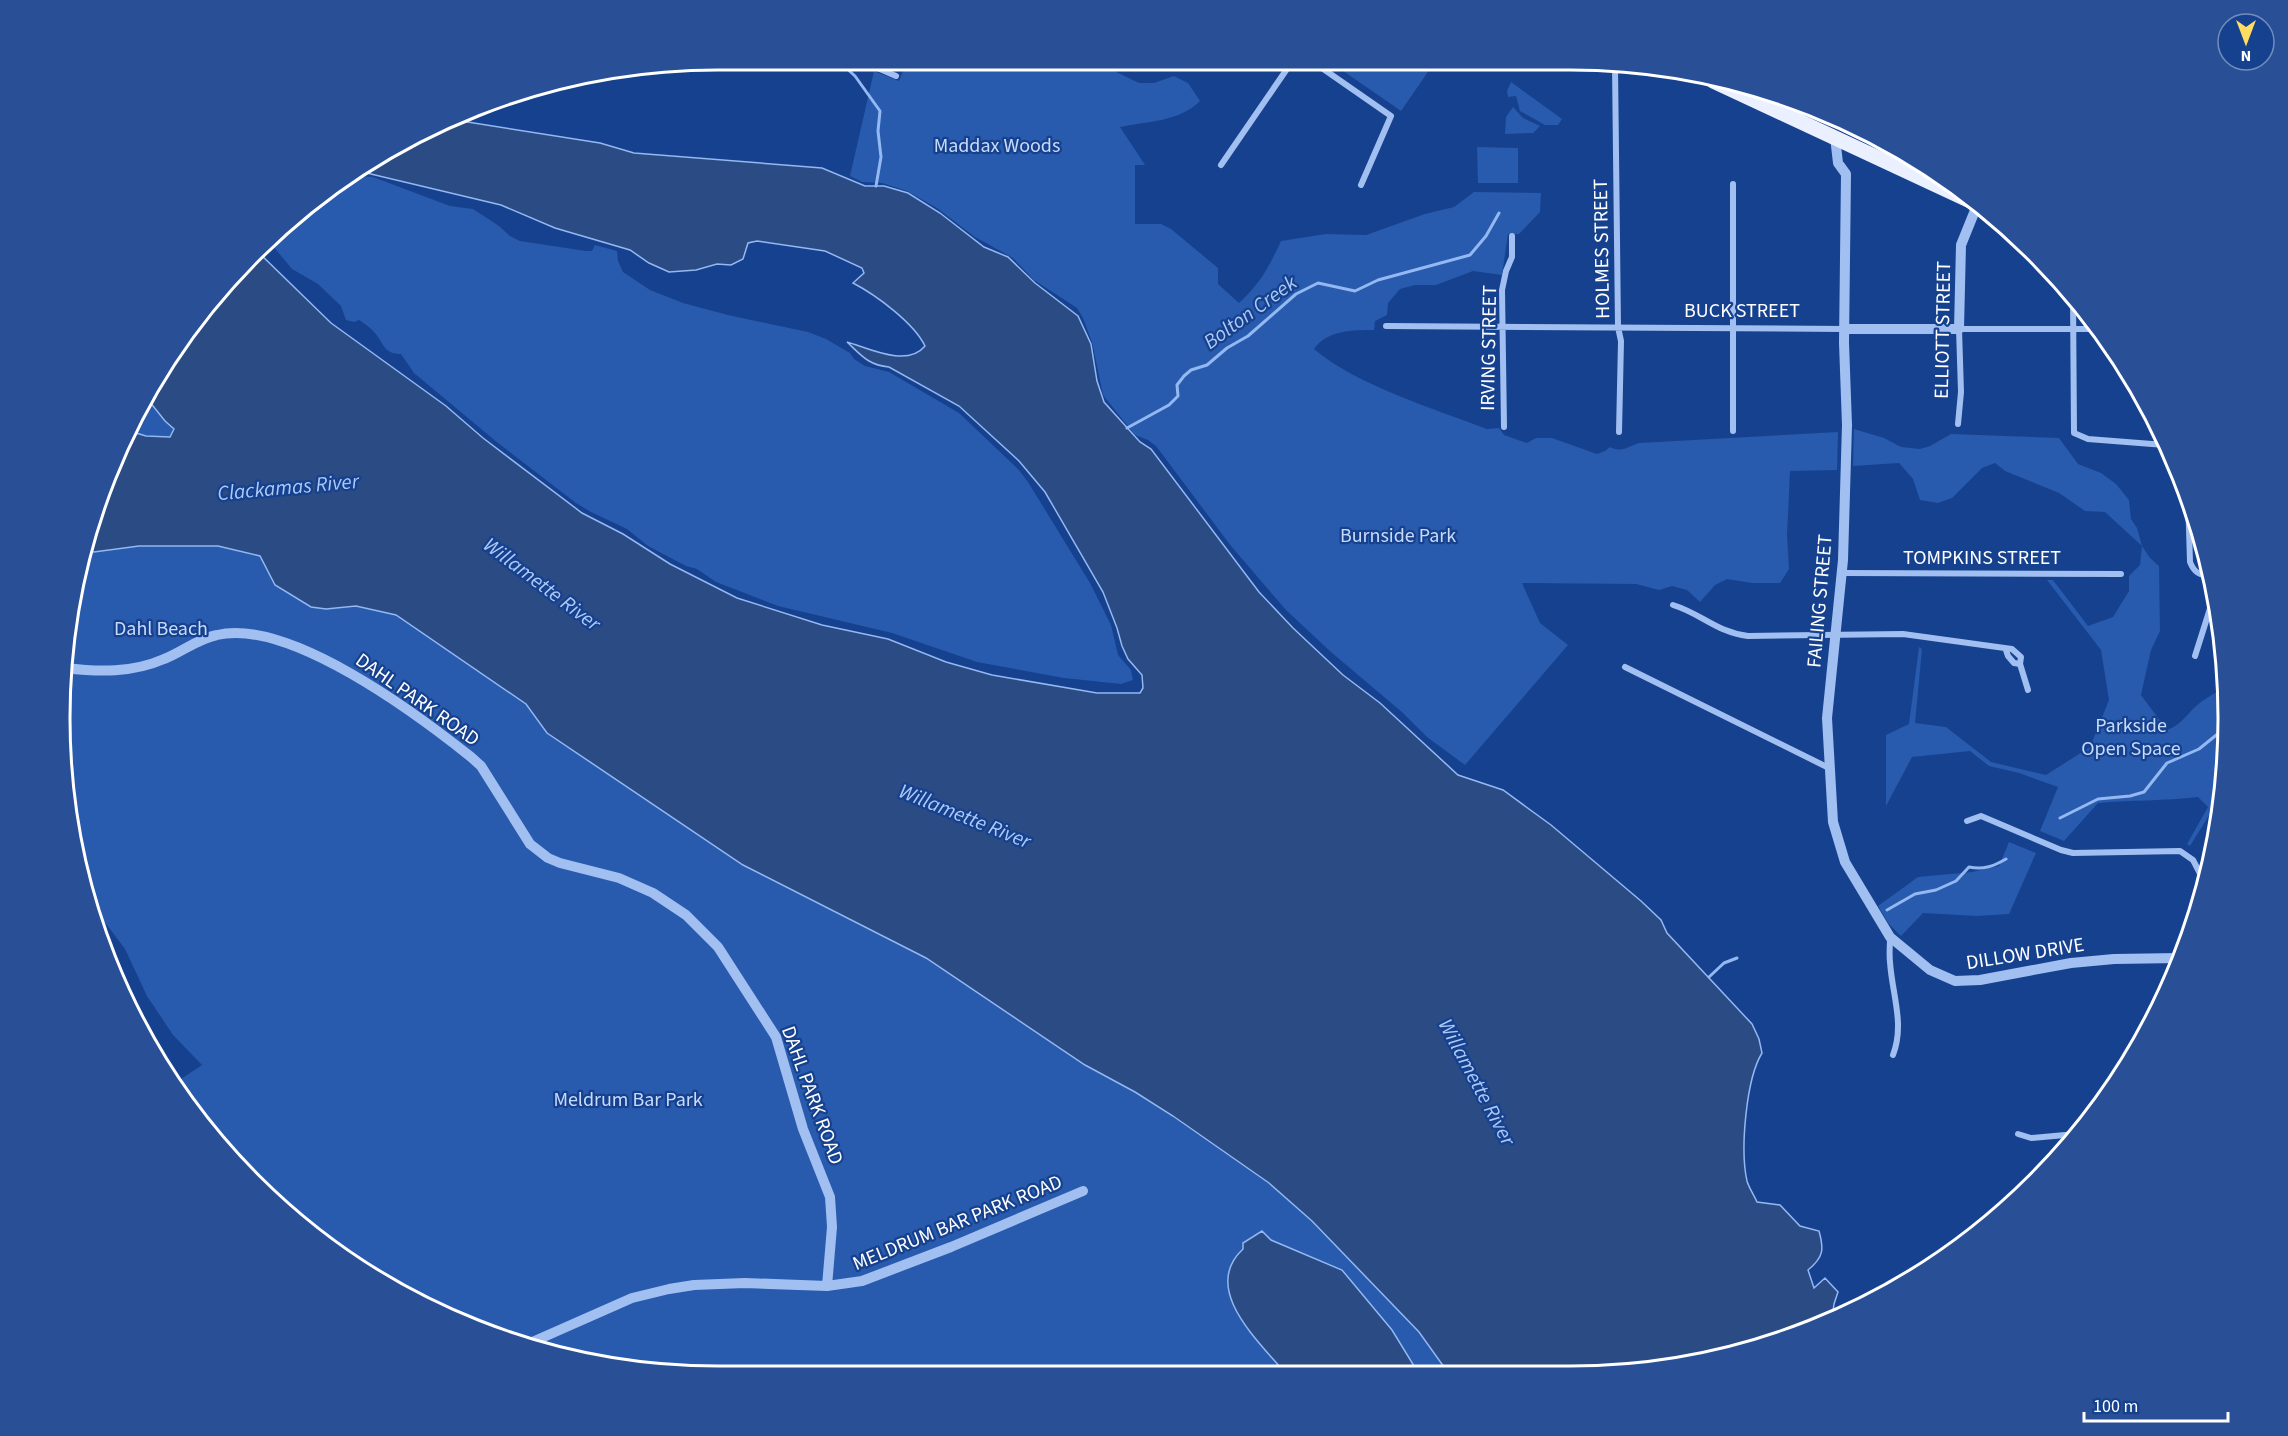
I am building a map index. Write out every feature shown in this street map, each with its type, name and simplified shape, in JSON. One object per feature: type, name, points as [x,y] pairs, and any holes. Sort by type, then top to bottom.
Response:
[{"type":"main road","points":[[1741,94],[1935,184]]},
{"type":"street","points":[[882,70],[896,76]]},
{"type":"street","points":[[1221,165],[1286,70]]},
{"type":"street","points":[[1325,70],[1391,116],[1361,185]]},
{"type":"street","name":"HOLMES STREET","points":[[1615,72],[1618,327],[1621,341],[1619,432]]},
{"type":"street","name":"FAILING STREET","points":[[1835,137],[1838,163],[1846,174],[1844,384],[1847,425],[1842,573],[1827,709],[1829,768],[1833,822],[1840,851],[1847,867],[1890,937]]},
{"type":"street","points":[[1733,184],[1733,430]]},
{"type":"street","name":"ELLIOTT STREET","points":[[1958,424],[1961,392],[1959,329],[1961,245],[1975,213]]},
{"type":"street","name":"IRVING STREET","points":[[1504,427],[1502,290],[1512,257],[1512,236]]},
{"type":"street","points":[[2073,311],[2074,433],[2088,438],[2156,444]]},
{"type":"street","name":"BUCK STREET","points":[[1386,326],[2088,329]]},
{"type":"street","points":[[2189,529],[2189,552],[2193,570],[2201,574]]},
{"type":"street","name":"TOMPKINS STREET","points":[[1842,573],[2121,574]]},
{"type":"street","points":[[1673,605],[1731,634],[1748,636],[1903,634],[1993,645],[2006,650],[2014,663],[2020,664],[2028,690]]},
{"type":"street","points":[[2195,656],[2209,613]]},
{"type":"street","name":"DAHL PARK ROAD","points":[[73,669],[104,671],[140,669],[166,659],[202,639],[221,634],[263,637],[303,649],[337,665],[382,693],[471,757],[481,766],[531,844],[541,854],[560,862],[635,884],[653,892],[686,915],[718,947],[776,1037],[803,1129],[830,1197],[832,1227],[827,1286]]},
{"type":"street","points":[[1625,667],[1829,768]]},
{"type":"street","points":[[1967,821],[1981,816],[2073,853],[2180,851],[2193,860],[2199,871]]},
{"type":"street","points":[[1890,937],[1890,962],[1899,1026],[1898,1043],[1893,1055]]},
{"type":"street","name":"DILLOW DRIVE","points":[[1890,937],[1930,970],[1948,979],[1963,982],[2071,963],[2114,959],[2171,958]]},
{"type":"street","points":[[2018,1134],[2031,1138],[2064,1137]]},
{"type":"street","name":"MELDRUM BAR PARK ROAD","points":[[538,1339],[632,1298],[669,1289],[745,1283],[827,1286],[848,1284],[879,1275],[1083,1191]]},
{"type":"green space","name":"Burnside Park","points":[[903,70],[1112,70],[1139,83],[1154,83],[1174,76],[1188,83],[1200,101],[1192,108],[1163,120],[1120,127],[1145,165],[1135,165],[1135,224],[1161,224],[1171,229],[1218,268],[1218,284],[1239,303],[1263,275],[1281,241],[1326,234],[1366,235],[1425,214],[1454,207],[1474,192],[1541,193],[1540,212],[1519,234],[1508,234],[1502,275],[1473,271],[1436,285],[1415,285],[1400,289],[1388,303],[1387,315],[1375,321],[1374,330],[1341,332],[1326,338],[1314,349],[1331,362],[1373,385],[1487,429],[1499,428],[1504,435],[1527,443],[1536,438],[1552,438],[1597,454],[1610,447],[1621,449],[1639,443],[1838,432],[1837,470],[1790,471],[1787,535],[1789,569],[1780,583],[1752,583],[1727,579],[1715,585],[1700,602],[1687,590],[1672,586],[1659,590],[1636,584],[1522,583],[1540,623],[1568,645],[1465,765],[1427,737],[1286,610],[1231,546],[1156,446],[1135,435],[1103,395],[1092,342],[1077,308],[1034,280],[1013,258],[975,237],[937,208],[907,191],[882,183],[862,182],[850,176],[874,71],[899,81]]},
{"type":"green space","points":[[1342,70],[1429,70],[1401,111]]},
{"type":"green space","points":[[1511,82],[1562,119],[1558,125],[1545,125],[1520,111],[1516,96],[1508,97],[1507,91]]},
{"type":"green space","points":[[1513,107],[1523,118],[1540,126],[1533,133],[1505,134],[1506,117]]},
{"type":"green space","points":[[1477,147],[1518,148],[1518,183],[1478,183]]},
{"type":"green space","points":[[364,176],[373,177],[450,206],[473,209],[520,241],[586,251],[592,251],[595,245],[617,251],[623,272],[650,290],[683,303],[808,332],[826,339],[850,353],[854,359],[865,366],[889,372],[959,413],[1019,470],[1090,583],[1111,625],[1118,655],[1131,670],[1133,680],[1121,684],[1064,678],[977,662],[892,633],[778,606],[716,582],[697,569],[686,566],[648,546],[627,529],[576,503],[498,443],[414,373],[401,354],[395,354],[385,348],[368,326],[359,320],[354,322],[346,320],[341,306],[318,284],[292,269],[274,247],[324,204]]},
{"type":"green space","points":[[152,404],[174,428],[170,437],[136,433]]},
{"type":"green space","points":[[1854,429],[1884,438],[1901,447],[1920,449],[1951,434],[2059,438],[2078,464],[2101,473],[2116,484],[2129,500],[2131,519],[2137,528],[2142,546],[2105,512],[2085,511],[2059,493],[2005,471],[1995,463],[1982,468],[1952,498],[1938,503],[1920,500],[1913,479],[1899,463],[1853,466]]},
{"type":"green space","name":"Meldrum Bar Park","points":[[139,546],[218,546],[260,556],[275,585],[326,609],[356,606],[396,615],[527,704],[547,733],[743,865],[926,958],[1085,1065],[1173,1116],[1269,1183],[1312,1221],[1419,1332],[1443,1366],[1414,1366],[1392,1330],[1342,1270],[1271,1240],[1262,1231],[1243,1243],[1243,1249],[1231,1264],[1228,1281],[1238,1314],[1279,1366],[718,1366],[633,1360],[592,1353],[510,1331],[432,1299],[394,1279],[324,1232],[291,1205],[231,1145],[204,1112],[181,1079],[202,1065],[173,1035],[147,996],[125,949],[103,920],[83,844],[76,803],[70,718],[76,633],[83,592],[94,552]]},
{"type":"green space","name":"Parkside Open Space","points":[[2142,546],[2159,566],[2160,631],[2151,650],[2141,695],[2167,730],[2179,724],[2196,706],[2217,692],[2216,760],[2210,813],[2190,846],[2187,844],[2208,807],[2198,797],[2098,803],[2064,841],[2040,831],[2058,787],[2019,773],[1989,766],[1970,751],[1912,757],[1886,806],[1886,735],[1909,724],[1919,647],[1922,649],[1915,723],[1946,727],[1991,762],[2046,775],[2090,747],[2109,700],[2101,650],[2047,580],[2053,580],[2088,626],[2113,617],[2129,591],[2129,576],[2140,565]]},
{"type":"green space","points":[[2009,842],[2036,853],[2009,914],[1977,916],[1923,913],[1901,936],[1888,923],[1878,906],[1918,877],[1972,872],[1999,866]]},
{"type":"water","points":[[466,122],[600,143],[634,153],[822,168],[865,186],[884,186],[908,193],[940,213],[984,247],[1008,257],[1035,283],[1078,316],[1091,344],[1097,381],[1104,402],[1140,442],[1151,449],[1259,592],[1293,628],[1343,675],[1380,703],[1458,775],[1503,790],[1551,825],[1641,901],[1661,920],[1667,933],[1752,1024],[1762,1053],[1756,1065],[1748,1097],[1744,1134],[1747,1181],[1757,1202],[1780,1205],[1800,1226],[1819,1231],[1822,1243],[1820,1257],[1808,1270],[1814,1288],[1825,1278],[1838,1292],[1833,1309],[1778,1331],[1738,1343],[1655,1360],[1570,1366],[1443,1366],[1419,1332],[1312,1221],[1269,1183],[1173,1116],[1085,1065],[926,958],[743,865],[547,733],[526,704],[396,615],[356,606],[326,609],[311,607],[275,585],[260,556],[218,546],[139,546],[93,552],[105,510],[136,433],[170,437],[174,429],[152,404],[157,394],[204,324],[263,257],[331,323],[446,406],[483,438],[582,513],[623,534],[670,564],[737,598],[822,625],[888,639],[946,662],[992,675],[1097,693],[1140,693],[1143,688],[1142,675],[1128,659],[1103,592],[1045,492],[1019,461],[959,406],[889,367],[870,362],[847,342],[876,352],[898,356],[908,356],[925,346],[920,337],[894,310],[853,283],[864,273],[862,268],[825,251],[757,241],[748,243],[743,259],[731,265],[717,264],[696,270],[669,272],[649,263],[630,250],[555,228],[501,205],[368,173],[394,157]]},
{"type":"water","points":[[1262,1231],[1271,1240],[1342,1270],[1392,1330],[1414,1366],[1279,1366],[1249,1330],[1238,1314],[1231,1297],[1228,1281],[1231,1264],[1243,1249],[1243,1243]]},
{"type":"waterway","points":[[848,70],[880,111],[878,131],[881,157],[876,186]]},
{"type":"waterway","name":"Bolton Creek","points":[[1127,428],[1169,405],[1178,396],[1177,385],[1184,376],[1191,370],[1207,365],[1227,348],[1248,336],[1296,294],[1318,283],[1355,291],[1378,280],[1470,255],[1486,236],[1499,213]]},
{"type":"waterway","points":[[2060,818],[2098,799],[2130,796],[2144,792],[2167,763],[2199,749],[2217,734]]},
{"type":"waterway","points":[[1887,910],[1915,894],[1936,890],[1956,881],[1969,867],[1989,867],[2006,859]]},
{"type":"waterway","points":[[1709,977],[1724,963],[1737,958]]},
{"type":"park label","name":"Maddax Woods","points":[[997,145]]},
{"type":"park label","name":"Dahl Beach","points":[[161,628]]},
{"type":"water label","name":"Clackamas River","points":[[288,487]]},
{"type":"water label","name":"Willamette River","points":[[542,584]]},
{"type":"water label","name":"Willamette River","points":[[965,816]]},
{"type":"water label","name":"Willamette River","points":[[1477,1082]]}]
